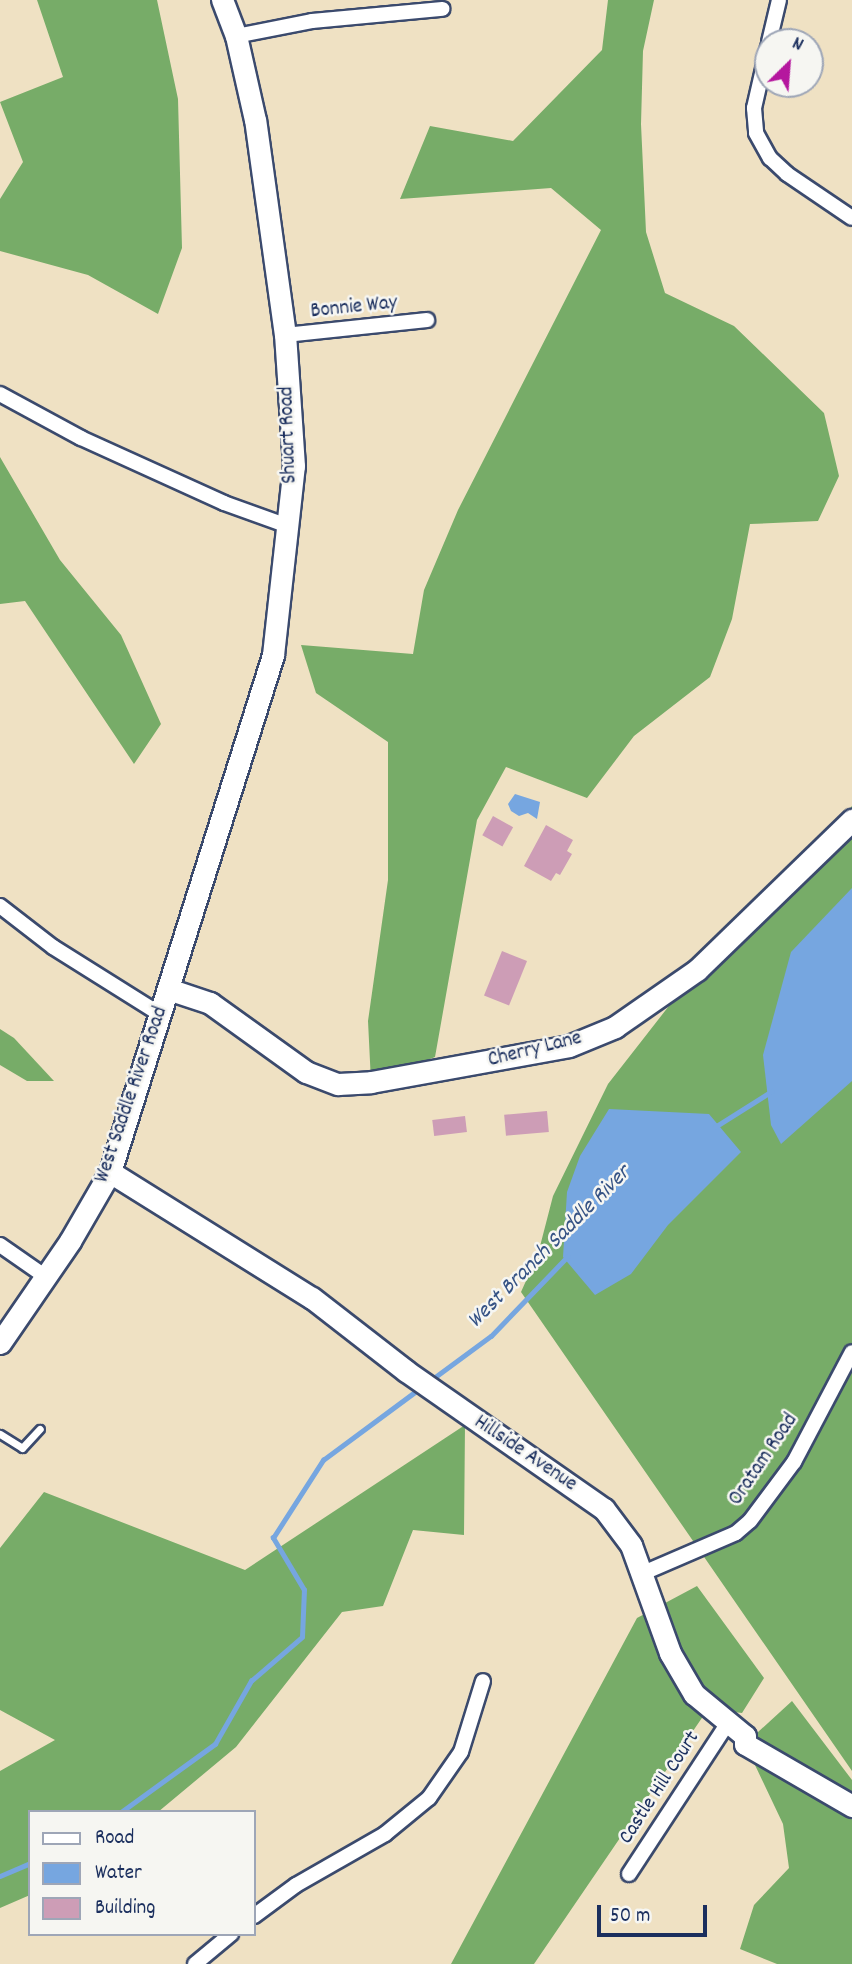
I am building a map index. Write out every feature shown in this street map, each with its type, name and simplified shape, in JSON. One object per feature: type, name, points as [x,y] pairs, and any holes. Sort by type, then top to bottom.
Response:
[{"type":"street","name":"Shuart Road","points":[[204,865],[273,655],[295,466],[285,335],[255,120],[236,36],[222,0]]},
{"type":"street","points":[[773,28],[779,0]]},
{"type":"street","points":[[236,36],[312,21],[442,9]]},
{"type":"street","points":[[756,98],[754,108],[756,133],[770,158],[787,174],[852,218]]},
{"type":"street","name":"Bonnie Way","points":[[285,335],[390,327],[427,320]]},
{"type":"street","points":[[0,394],[81,438],[224,503],[288,526]]},
{"type":"street","name":"Cherry Lane","points":[[167,989],[211,1003],[316,1077],[338,1084],[371,1082],[569,1046],[615,1027],[697,970],[852,820]]},
{"type":"street","name":"West Saddle River Road","points":[[0,1343],[46,1277],[110,1172],[204,865]]},
{"type":"street","points":[[0,906],[53,947],[160,1014]]},
{"type":"street","name":"Hillside Avenue","points":[[110,1172],[312,1298],[406,1371],[604,1509],[631,1545],[681,1675],[704,1704],[745,1736],[746,1744],[852,1806]]},
{"type":"street","points":[[0,1245],[46,1277]]},
{"type":"street","name":"Oratam Road","points":[[641,1574],[736,1533],[750,1521],[794,1462],[852,1352]]},
{"type":"street","points":[[256,1915],[296,1885],[385,1834],[429,1798],[461,1752],[483,1681]]},
{"type":"street","name":"Castle Hill Court","points":[[629,1874],[727,1724]]},
{"type":"street","points":[[195,1964],[229,1936]]},
{"type":"lane","points":[[0,1434],[22,1448],[40,1429]]},
{"type":"green space","points":[[37,0],[157,0],[178,99],[182,248],[158,314],[88,275],[0,251],[0,199],[23,162],[0,102],[63,77]]},
{"type":"green space","points":[[608,0],[654,0],[643,51],[641,124],[646,232],[665,293],[734,326],[824,413],[839,476],[818,521],[750,524],[732,619],[710,677],[634,736],[587,798],[506,767],[477,820],[435,1057],[371,1082],[368,1021],[388,880],[388,742],[316,693],[301,645],[413,654],[424,590],[458,510],[601,230],[551,188],[400,199],[430,126],[513,141],[602,50]]},
{"type":"green space","points":[[0,457],[60,560],[121,635],[161,724],[134,764],[25,601],[0,604]]},
{"type":"green space","points":[[852,806],[852,1771],[521,1292],[538,1254],[553,1196],[608,1084],[697,970]]},
{"type":"green space","points":[[0,1029],[14,1038],[54,1081],[27,1081],[0,1065]]},
{"type":"green space","points":[[465,1425],[464,1535],[413,1530],[383,1606],[342,1612],[236,1747],[160,1810],[28,1810],[28,1896],[0,1908],[0,1771],[55,1740],[0,1710],[0,1548],[44,1492],[245,1570]]},
{"type":"green space","points":[[697,1586],[764,1678],[742,1713],[708,1709],[534,1964],[451,1964],[637,1618]]},
{"type":"green space","points":[[792,1701],[852,1780],[852,1964],[777,1964],[740,1949],[754,1905],[789,1868],[783,1824],[745,1744]]},
{"type":"water","points":[[515,794],[540,802],[537,819],[528,813],[519,816],[511,811],[508,804]]},
{"type":"water","points":[[852,888],[852,1081],[781,1144],[771,1125],[763,1055],[791,952]]},
{"type":"water","points":[[609,1109],[709,1114],[741,1152],[668,1225],[631,1274],[595,1295],[563,1257],[567,1192],[580,1156]]},
{"type":"building","points":[[493,816],[513,827],[502,846],[482,835]]},
{"type":"building","points":[[546,825],[573,840],[567,851],[572,854],[560,875],[556,873],[551,881],[524,866]]},
{"type":"building","points":[[502,951],[527,961],[509,1006],[484,996]]},
{"type":"building","points":[[547,1111],[549,1132],[506,1136],[504,1115]]},
{"type":"building","points":[[465,1116],[467,1132],[434,1136],[432,1120]]},
{"type":"waterway","name":"West Branch Saddle River","points":[[715,1127],[772,1091]]},
{"type":"waterway","name":"West Branch Saddle River","points":[[431,1380],[491,1336],[567,1257]]},
{"type":"waterway","name":"West Branch Saddle River","points":[[124,1810],[215,1744],[251,1681],[302,1637],[304,1590],[273,1538],[323,1460],[419,1389]]},
{"type":"waterway","name":"West Branch Saddle River","points":[[0,1876],[28,1864]]}]
